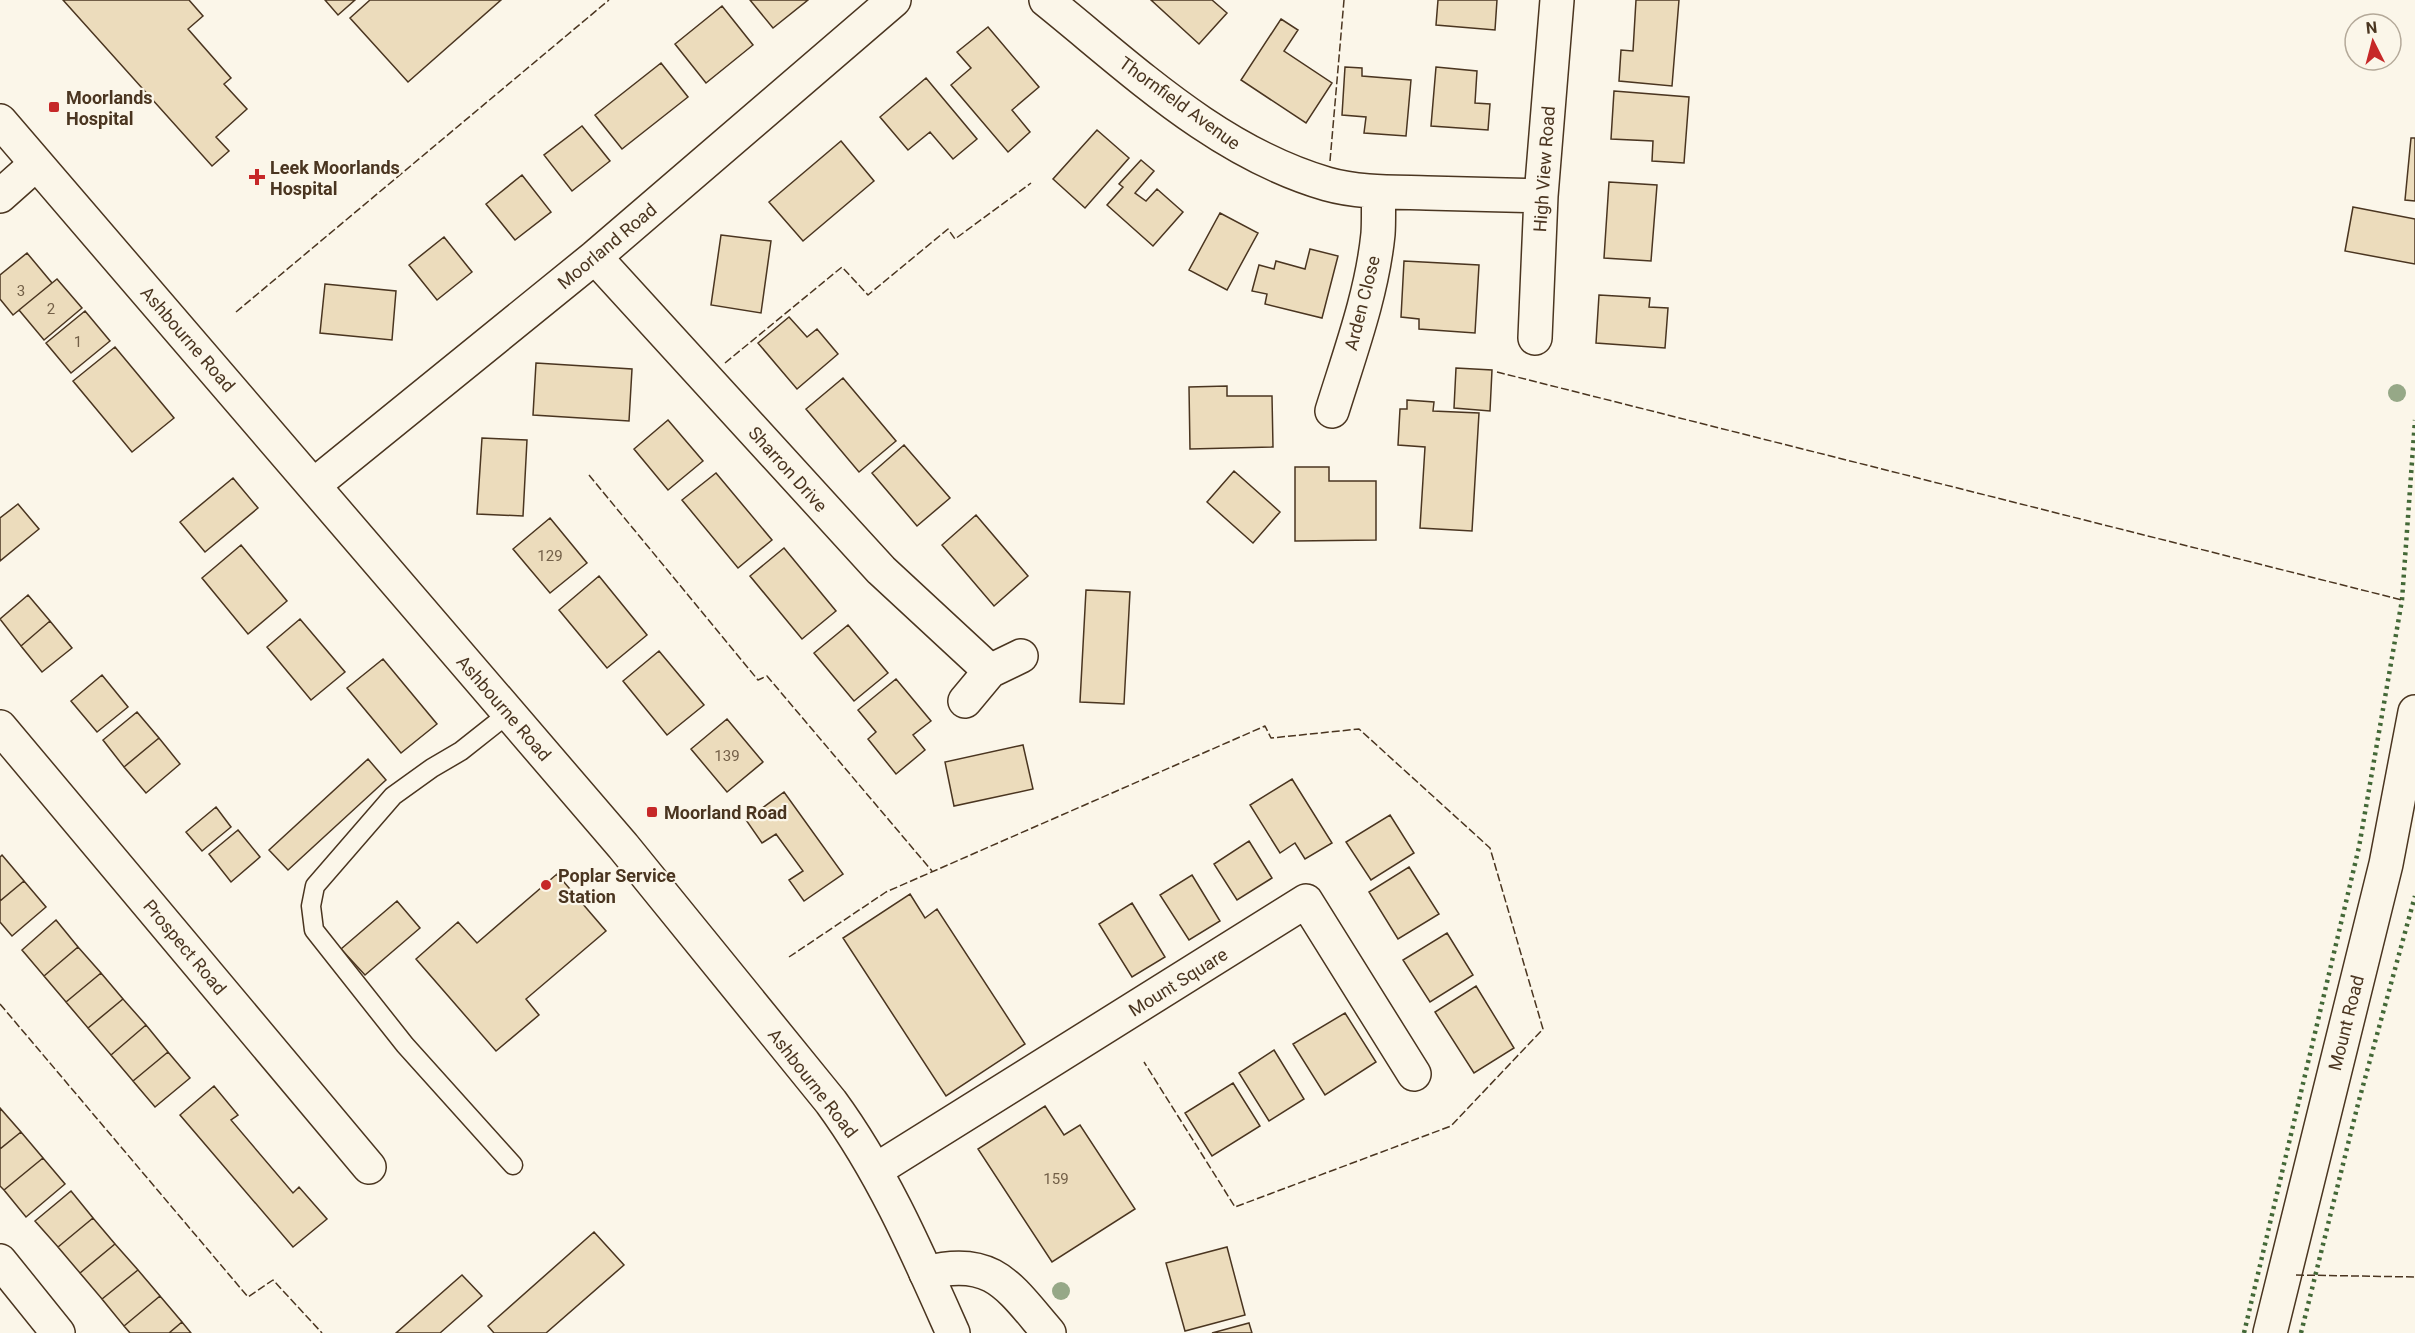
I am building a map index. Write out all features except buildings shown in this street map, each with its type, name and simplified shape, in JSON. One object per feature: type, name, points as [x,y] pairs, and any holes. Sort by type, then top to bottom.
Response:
[{"type":"main road","name":"Moorland Road","points":[[314,484],[595,257],[894,0]]},
{"type":"main road","name":"Thornfield Avenue","points":[[1046,0],[1168,99],[1229,142],[1286,169],[1328,184],[1379,192],[1541,196]]},
{"type":"main road","name":"High View Road","points":[[1535,338],[1541,196],[1557,0]]},
{"type":"main road","name":"Ashbourne Road","points":[[0,122],[314,484],[622,846],[823,1093],[856,1137],[876,1170],[952,1333]]},
{"type":"main road","points":[[0,196],[36,164]]},
{"type":"main road","name":"Arden Close","points":[[1332,411],[1358,328],[1372,270],[1378,234],[1379,192]]},
{"type":"main road","name":"Sharron Drive","points":[[595,257],[881,570],[990,672]]},
{"type":"main road","points":[[965,701],[990,672],[1021,656]]},
{"type":"main road","name":"Mount Road","points":[[2270,1333],[2386,864],[2415,712]]},
{"type":"main road","name":"Prospect Road","points":[[0,727],[369,1167]]},
{"type":"main road","name":"Mount Square","points":[[876,1170],[1306,902],[1414,1074]]},
{"type":"main road","points":[[0,1261],[58,1333]]},
{"type":"main road","points":[[926,1274],[949,1267],[978,1269],[1006,1284],[1049,1333]]},
{"type":"lane","points":[[509,713],[461,751],[432,768],[393,796],[315,886],[311,906],[314,930],[321,939],[405,1045],[513,1165]]},
{"type":"hedge","points":[[2244,1333],[2359,847],[2402,600],[2415,420]]},
{"type":"hedge","points":[[2301,1333],[2358,1104],[2415,896]]},
{"type":"fence","points":[[236,312],[609,0]]},
{"type":"fence","points":[[1330,161],[1344,0]]},
{"type":"fence","points":[[725,363],[842,267],[868,295],[948,229],[955,239],[1031,183]]},
{"type":"fence","points":[[1497,372],[2402,600]]},
{"type":"fence","points":[[589,475],[758,680],[767,676],[932,871]]},
{"type":"fence","points":[[789,957],[886,892],[1265,726],[1271,738],[1359,729],[1490,848],[1543,1029],[1451,1126],[1235,1207],[1144,1062]]},
{"type":"fence","points":[[0,1004],[248,1297],[273,1280],[322,1333]]},
{"type":"fence","points":[[2296,1275],[2415,1277]]},
{"type":"place","name":"Moorlands Hospital","points":[[54,107]]},
{"type":"place","name":"Leek Moorlands Hospital","points":[[257,177]]},
{"type":"place","name":"Moorland Road","points":[[652,812]]},
{"type":"place","name":"Poplar Service Station","points":[[546,885]]}]
